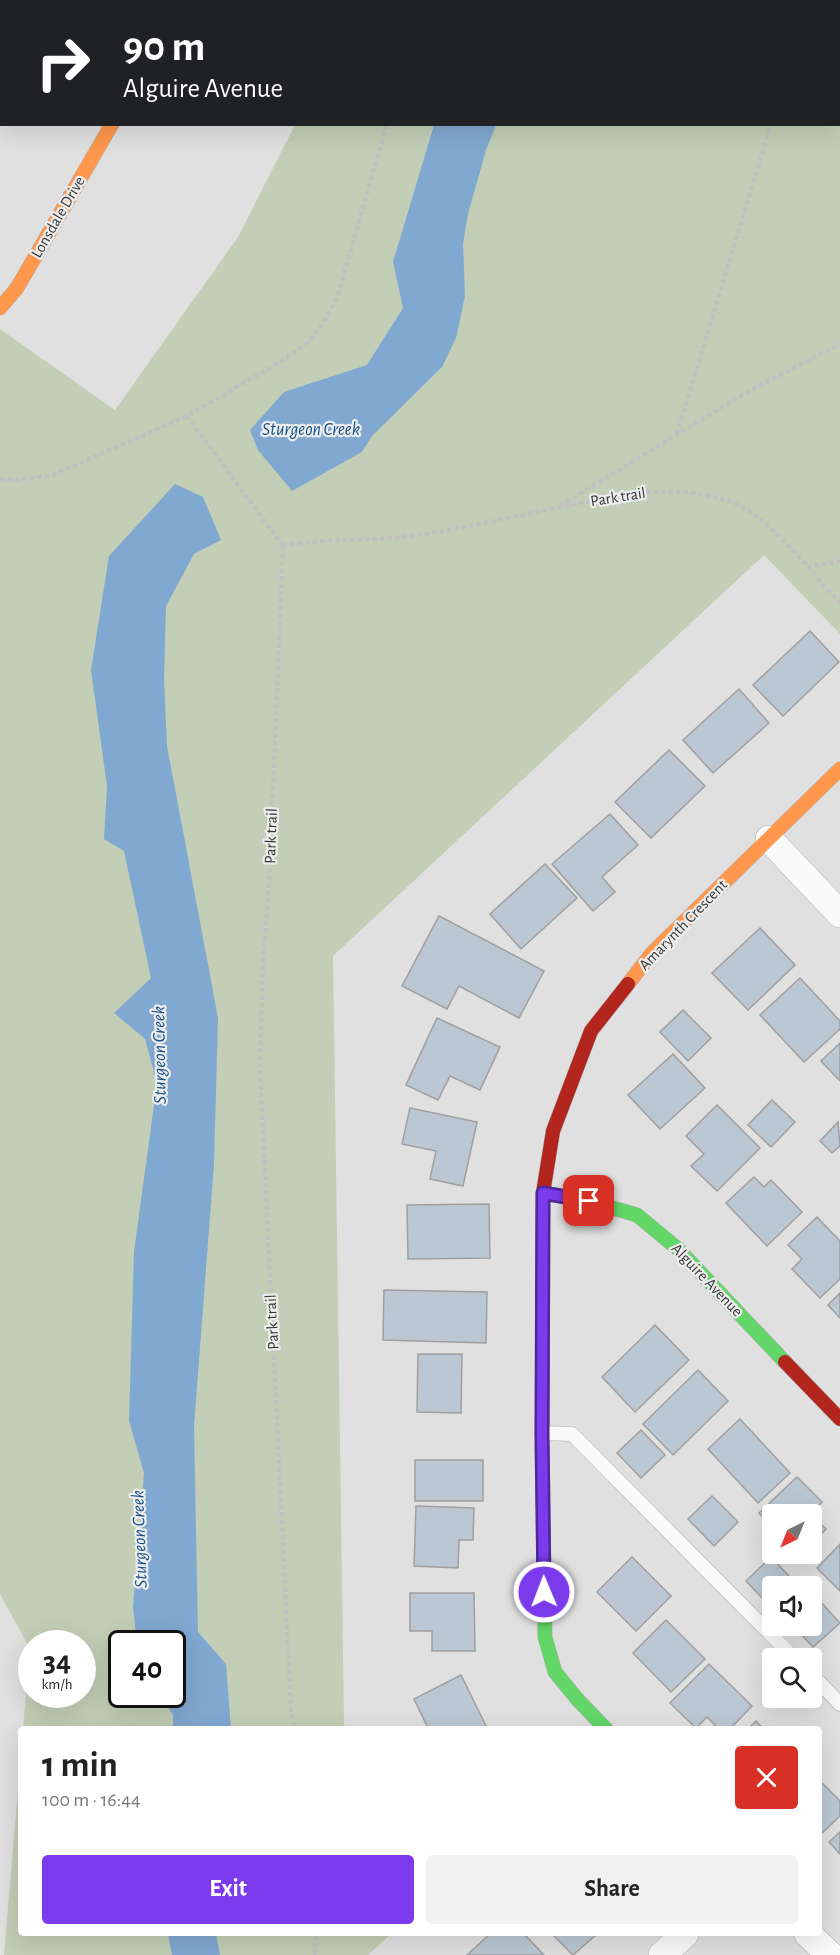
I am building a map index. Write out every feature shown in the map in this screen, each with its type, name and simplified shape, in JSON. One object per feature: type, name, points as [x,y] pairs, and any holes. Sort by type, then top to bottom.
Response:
[{"type":"street","name":"Lonsdale Drive","points":[[0,308],[17,288],[111,126]]},
{"type":"street","name":"Amarynth Crescent","points":[[603,1726],[555,1672],[545,1637],[542,1433],[543,1193],[553,1131],[591,1031],[652,953],[840,769]]},
{"type":"street","points":[[769,839],[840,914]]},
{"type":"street","name":"Alguire Avenue","points":[[543,1193],[589,1201],[637,1215],[678,1249],[840,1419]]},
{"type":"street","points":[[662,1955],[683,1936]]},
{"type":"street","points":[[810,1936],[830,1955]]},
{"type":"lane","points":[[542,1433],[572,1434],[784,1648]]},
{"type":"lane","points":[[822,1685],[840,1704]]},
{"type":"path","points":[[0,479],[17,480],[53,475],[187,416],[285,359],[307,343],[323,324],[337,298],[386,126]]},
{"type":"path","points":[[676,434],[770,126]]},
{"type":"path","points":[[558,507],[742,395],[840,344]]},
{"type":"path","points":[[187,416],[283,546]]},
{"type":"path","name":"Park trail","points":[[294,1726],[291,1711],[260,1067],[283,546],[306,541],[401,537],[657,491],[698,493],[733,502],[763,520],[840,603]]},
{"type":"path","points":[[807,567],[840,561]]},
{"type":"path","points":[[315,1955],[316,1936]]},
{"type":"green space","points":[[294,126],[840,126],[840,634],[764,555],[333,956],[345,1726],[23,1726],[25,1708],[96,1708],[96,1630],[20,1630],[0,1594],[0,329],[115,410],[238,237]]},
{"type":"green space","points":[[18,1789],[18,1936],[389,1936],[368,1955],[4,1955]]},
{"type":"water","name":"Sturgeon Creek","points":[[434,126],[496,126],[486,150],[468,214],[463,244],[465,296],[456,338],[442,367],[372,436],[362,452],[292,491],[258,450],[250,430],[284,392],[367,365],[403,308],[393,262]]},
{"type":"water","points":[[175,484],[203,497],[221,540],[194,554],[166,606],[164,680],[167,746],[218,1018],[214,1164],[194,1426],[198,1632],[226,1664],[231,1726],[173,1726],[173,1715],[168,1708],[186,1708],[186,1630],[135,1630],[133,1607],[144,1473],[129,1421],[134,1252],[157,1083],[145,1039],[114,1013],[151,978],[124,851],[104,839],[107,786],[91,670],[109,556]]},
{"type":"water","points":[[168,1936],[216,1936],[220,1955],[172,1955]]},
{"type":"building","points":[[810,631],[839,662],[783,716],[753,685]]},
{"type":"building","points":[[739,689],[769,723],[713,773],[683,740]]},
{"type":"building","points":[[669,750],[705,786],[651,838],[615,802]]},
{"type":"building","points":[[610,814],[638,845],[602,877],[615,892],[593,911],[552,864]]},
{"type":"building","points":[[545,864],[577,898],[521,949],[490,914]]},
{"type":"building","points":[[439,916],[544,971],[519,1018],[459,986],[447,1009],[402,986]]},
{"type":"building","points":[[760,928],[795,965],[748,1010],[712,973]]},
{"type":"building","points":[[800,978],[840,1021],[840,1029],[804,1062],[760,1015]]},
{"type":"building","points":[[683,1010],[711,1038],[688,1061],[660,1032]]},
{"type":"building","points":[[437,1018],[500,1047],[480,1090],[450,1076],[438,1100],[406,1085]]},
{"type":"building","points":[[840,1043],[840,1081],[821,1061]]},
{"type":"building","points":[[673,1054],[705,1088],[660,1129],[628,1095]]},
{"type":"building","points":[[772,1100],[795,1122],[771,1147],[748,1125]]},
{"type":"building","points":[[717,1105],[760,1148],[717,1191],[691,1166],[704,1154],[686,1136]]},
{"type":"building","points":[[410,1108],[477,1122],[463,1186],[430,1179],[436,1151],[402,1144]]},
{"type":"building","points":[[838,1122],[840,1146],[832,1153],[820,1141]]},
{"type":"building","points":[[754,1177],[764,1187],[771,1180],[802,1212],[767,1246],[726,1203]]},
{"type":"building","points":[[489,1204],[490,1258],[408,1259],[407,1205]]},
{"type":"building","points":[[817,1217],[840,1241],[840,1279],[820,1298],[792,1269],[802,1259],[788,1245]]},
{"type":"building","points":[[384,1290],[487,1292],[486,1343],[383,1340]]},
{"type":"building","points":[[840,1293],[840,1318],[828,1305]]},
{"type":"building","points":[[655,1325],[689,1360],[635,1412],[602,1377]]},
{"type":"building","points":[[418,1354],[462,1354],[461,1413],[417,1412]]},
{"type":"building","points":[[698,1370],[728,1401],[673,1455],[643,1424]]},
{"type":"building","points":[[740,1419],[790,1473],[758,1503],[708,1449]]},
{"type":"building","points":[[641,1430],[665,1455],[641,1478],[617,1453]]},
{"type":"building","points":[[415,1460],[483,1460],[483,1501],[415,1501]]},
{"type":"building","points":[[797,1477],[822,1502],[820,1504],[768,1504]]},
{"type":"building","points":[[712,1496],[738,1522],[714,1546],[688,1519]]},
{"type":"building","points":[[416,1506],[474,1508],[473,1540],[459,1540],[458,1568],[414,1566]]},
{"type":"building","points":[[840,1544],[840,1591],[817,1568]]},
{"type":"building","points":[[632,1557],[671,1596],[636,1631],[597,1592]]},
{"type":"building","points":[[764,1564],[778,1564],[789,1576],[762,1576],[762,1598],[746,1581]]},
{"type":"building","points":[[410,1593],[474,1593],[475,1651],[432,1651],[432,1631],[410,1631]]},
{"type":"building","points":[[822,1603],[840,1623],[813,1647],[803,1636],[822,1636]]},
{"type":"building","points":[[666,1620],[705,1659],[671,1692],[633,1653]]},
{"type":"building","points":[[709,1664],[752,1706],[733,1726],[716,1726],[707,1717],[698,1726],[694,1726],[670,1703]]},
{"type":"building","points":[[461,1675],[486,1726],[427,1726],[414,1699]]},
{"type":"building","points":[[756,1721],[760,1726],[751,1726]]},
{"type":"building","points":[[822,1783],[840,1801],[840,1816],[822,1833]]},
{"type":"building","points":[[840,1832],[840,1854],[829,1842]]},
{"type":"building","points":[[488,1936],[526,1936],[544,1955],[467,1955]]},
{"type":"building","points":[[554,1936],[595,1936],[573,1955]]},
{"type":"traffic: fast","points":[[543,1193],[589,1201],[637,1215],[678,1249],[785,1362]]},
{"type":"traffic: fast","points":[[542,1448],[545,1637],[555,1672],[603,1726]]},
{"type":"traffic: slow","points":[[0,308],[17,288],[111,126]]},
{"type":"traffic: slow","points":[[628,984],[652,953],[840,769]]},
{"type":"traffic: jam","points":[[542,1448],[543,1193],[553,1131],[591,1031],[628,984]]},
{"type":"traffic: jam","points":[[785,1362],[840,1419]]},
{"type":"route","points":[[544,1592],[543,1193],[589,1201]]}]
